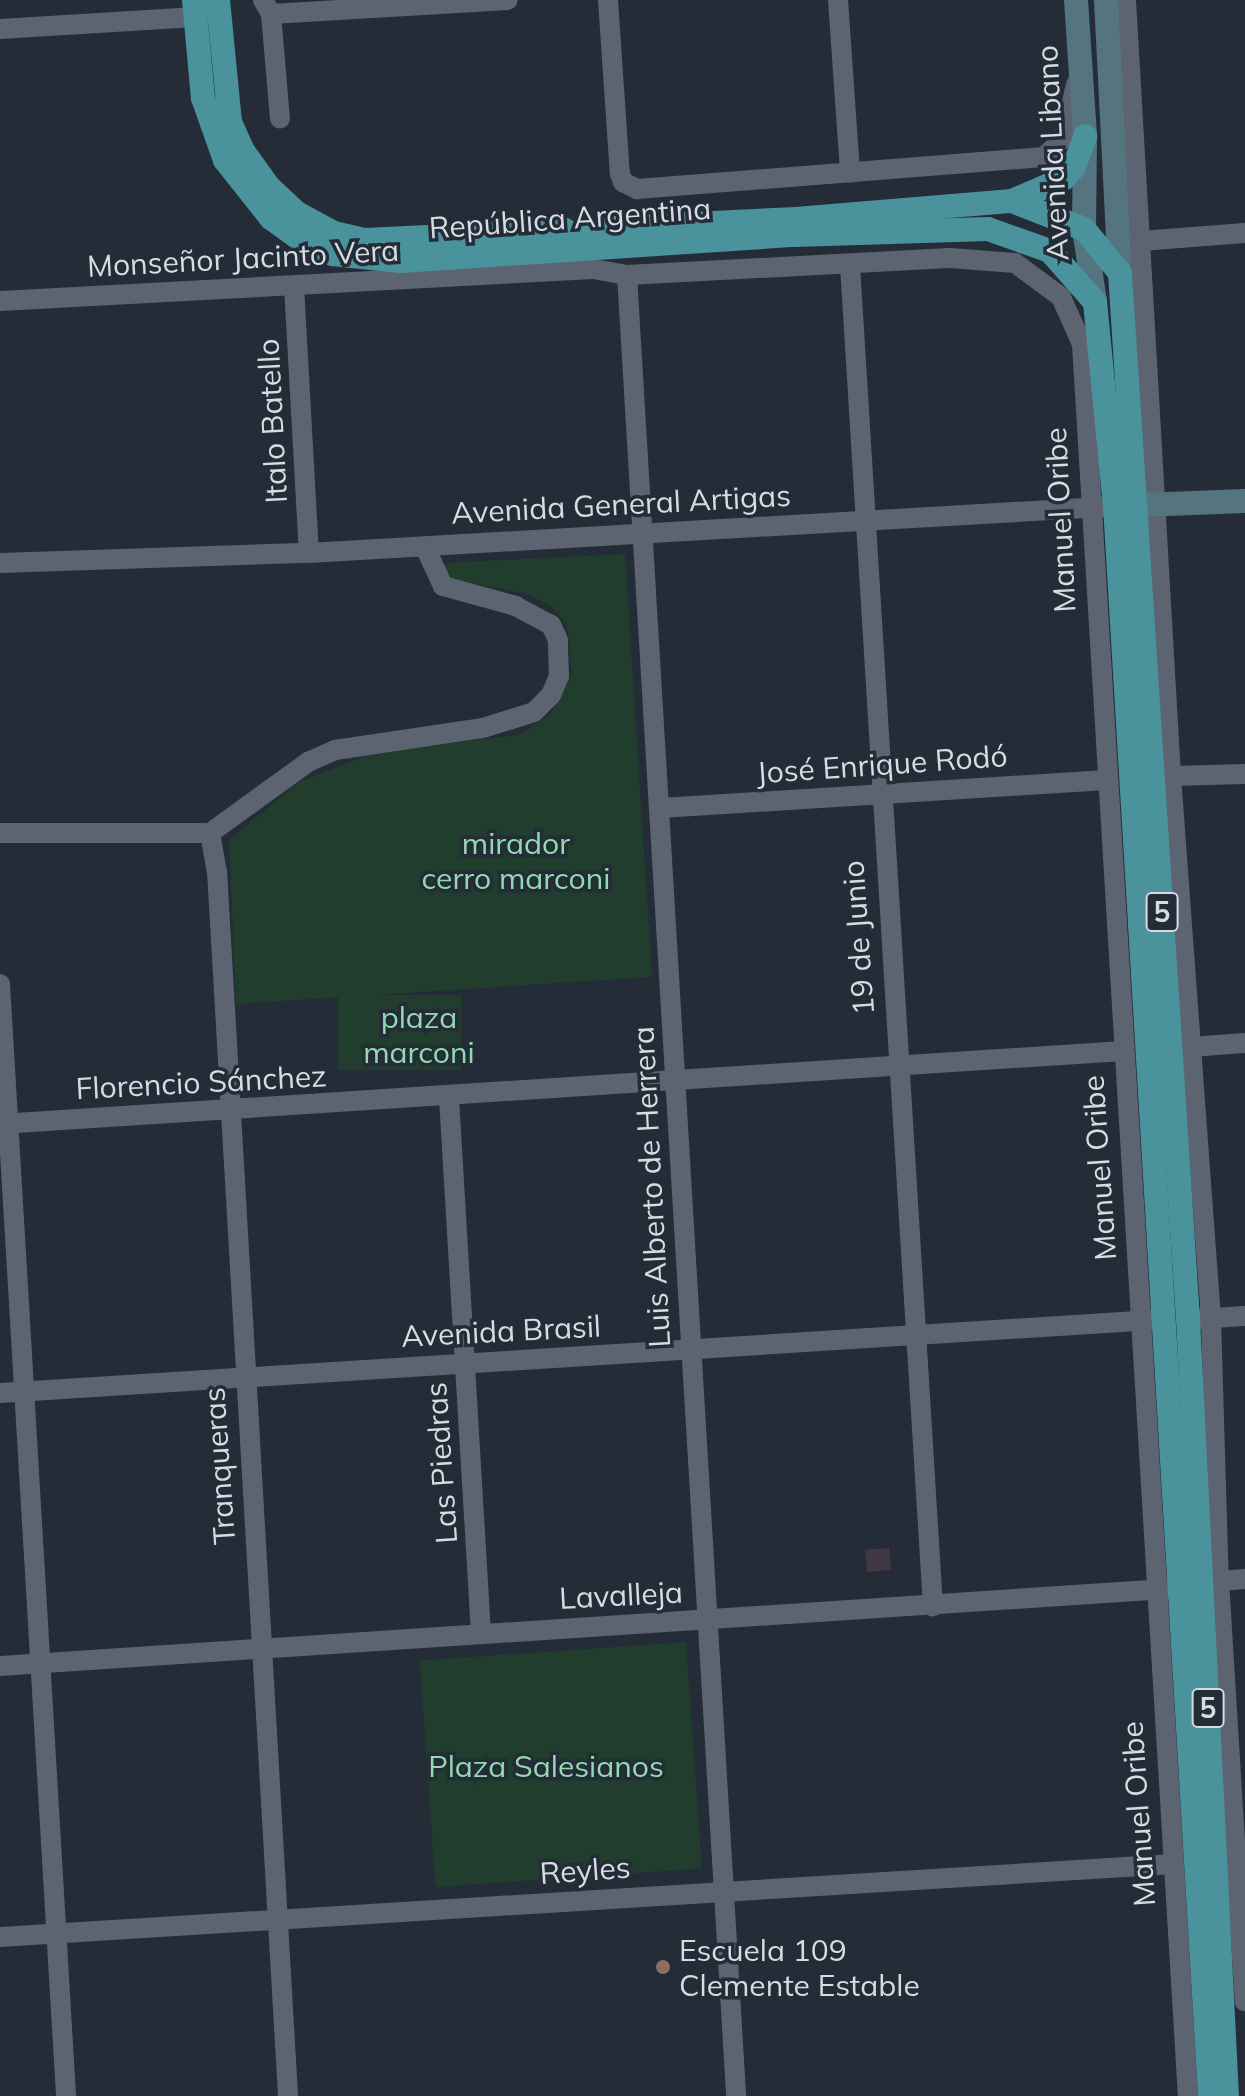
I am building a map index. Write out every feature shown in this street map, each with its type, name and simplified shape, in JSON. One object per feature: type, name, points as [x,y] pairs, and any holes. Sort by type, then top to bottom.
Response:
[{"type":"highway","name":"República Argentina","points":[[218,0],[230,122],[243,151],[269,187],[297,213],[334,233],[365,240],[796,219],[1012,201],[1084,229],[1120,273]]},
{"type":"highway","name":"República Argentina","points":[[200,6],[203,98],[211,130],[234,177],[271,218],[301,240],[333,254],[401,261],[794,235],[988,229],[1050,251],[1065,262],[1095,302]]},
{"type":"highway","points":[[1012,201],[1063,179],[1074,167],[1085,136]]},
{"type":"highway","name":"Manuel Oribe","points":[[1120,273],[1124,506],[1151,1320],[1181,1480],[1210,1582],[1227,2096]]},
{"type":"highway","name":"Manuel Oribe","points":[[1095,302],[1124,506],[1199,1319],[1165,1589],[1210,2096]]},
{"type":"main road","name":"Avenida Libano","points":[[1076,0],[1085,136],[1084,229],[1095,302]]},
{"type":"main road","name":"Avenida Libano","points":[[1106,0],[1120,273]]},
{"type":"main road","name":"Avenida General Artigas","points":[[1124,506],[1245,501]]},
{"type":"street","points":[[280,119],[267,7],[508,0]]},
{"type":"street","name":"República Argentina","points":[[608,0],[623,182],[637,189],[1044,157],[1064,138],[1080,56]]},
{"type":"street","points":[[838,0],[850,173]]},
{"type":"street","points":[[1126,0],[1141,241],[1124,506],[1171,776],[1190,1047],[1210,1582],[1238,1742],[1245,2001]]},
{"type":"street","points":[[0,29],[200,6]]},
{"type":"street","points":[[1141,241],[1245,233]]},
{"type":"street","name":"Monseñor Jacinto Vera","points":[[0,301],[593,269],[627,275],[950,258],[1015,263]]},
{"type":"street","name":"Manuel Oribe","points":[[1015,263],[1040,278],[1073,318],[1124,506],[1106,780],[1124,1051],[1151,1320],[1165,1589],[1174,1864],[1188,2096]]},
{"type":"street","name":"19 de Junio","points":[[850,265],[879,795],[933,1606]]},
{"type":"street","name":"Luis Alberto de Herrera","points":[[627,275],[736,2096]]},
{"type":"street","name":"Italo Batello","points":[[294,286],[309,553]]},
{"type":"street","name":"Avenida General Artigas","points":[[0,563],[309,553],[1124,506]]},
{"type":"street","points":[[0,833],[210,833],[296,770],[335,750],[518,721],[551,695],[559,676],[560,655],[551,625],[516,606],[443,586],[425,547]]},
{"type":"street","points":[[1171,776],[1245,774]]},
{"type":"street","name":"José Enrique Rodó","points":[[661,808],[1106,780]]},
{"type":"street","name":"Tranqueras","points":[[210,833],[231,1110],[288,2096]]},
{"type":"street","points":[[0,984],[5,1124],[26,1391],[66,2096]]},
{"type":"street","points":[[1190,1047],[1245,1043]]},
{"type":"street","name":"Florencio Sánchez","points":[[5,1124],[677,1084],[896,1065],[1124,1051]]},
{"type":"street","name":"Las Piedras","points":[[449,1098],[481,1633]]},
{"type":"street","name":"Avenida Brasil","points":[[0,1393],[244,1375],[1245,1316]]},
{"type":"street","name":"Lavalleja","points":[[0,1666],[933,1606],[1165,1589],[1245,1579]]},
{"type":"street","name":"Reyles","points":[[0,1937],[1174,1864]]},
{"type":"green space","name":"mirador cerro marconi","points":[[625,554],[652,977],[236,1004],[229,840],[299,782],[375,752],[519,735],[550,715],[572,675],[567,624],[551,606],[528,594],[451,579],[440,563]]},
{"type":"green space","name":"plaza marconi","points":[[338,995],[461,995],[461,1070],[338,1070]]},
{"type":"green space","name":"Plaza Salesianos","points":[[686,1642],[702,1868],[435,1887],[420,1661]]},
{"type":"building","points":[[889,1548],[891,1570],[867,1572],[865,1550]]},
{"type":"place","name":"Escuela 109 Clemente Estable","points":[[663,1967]]}]
